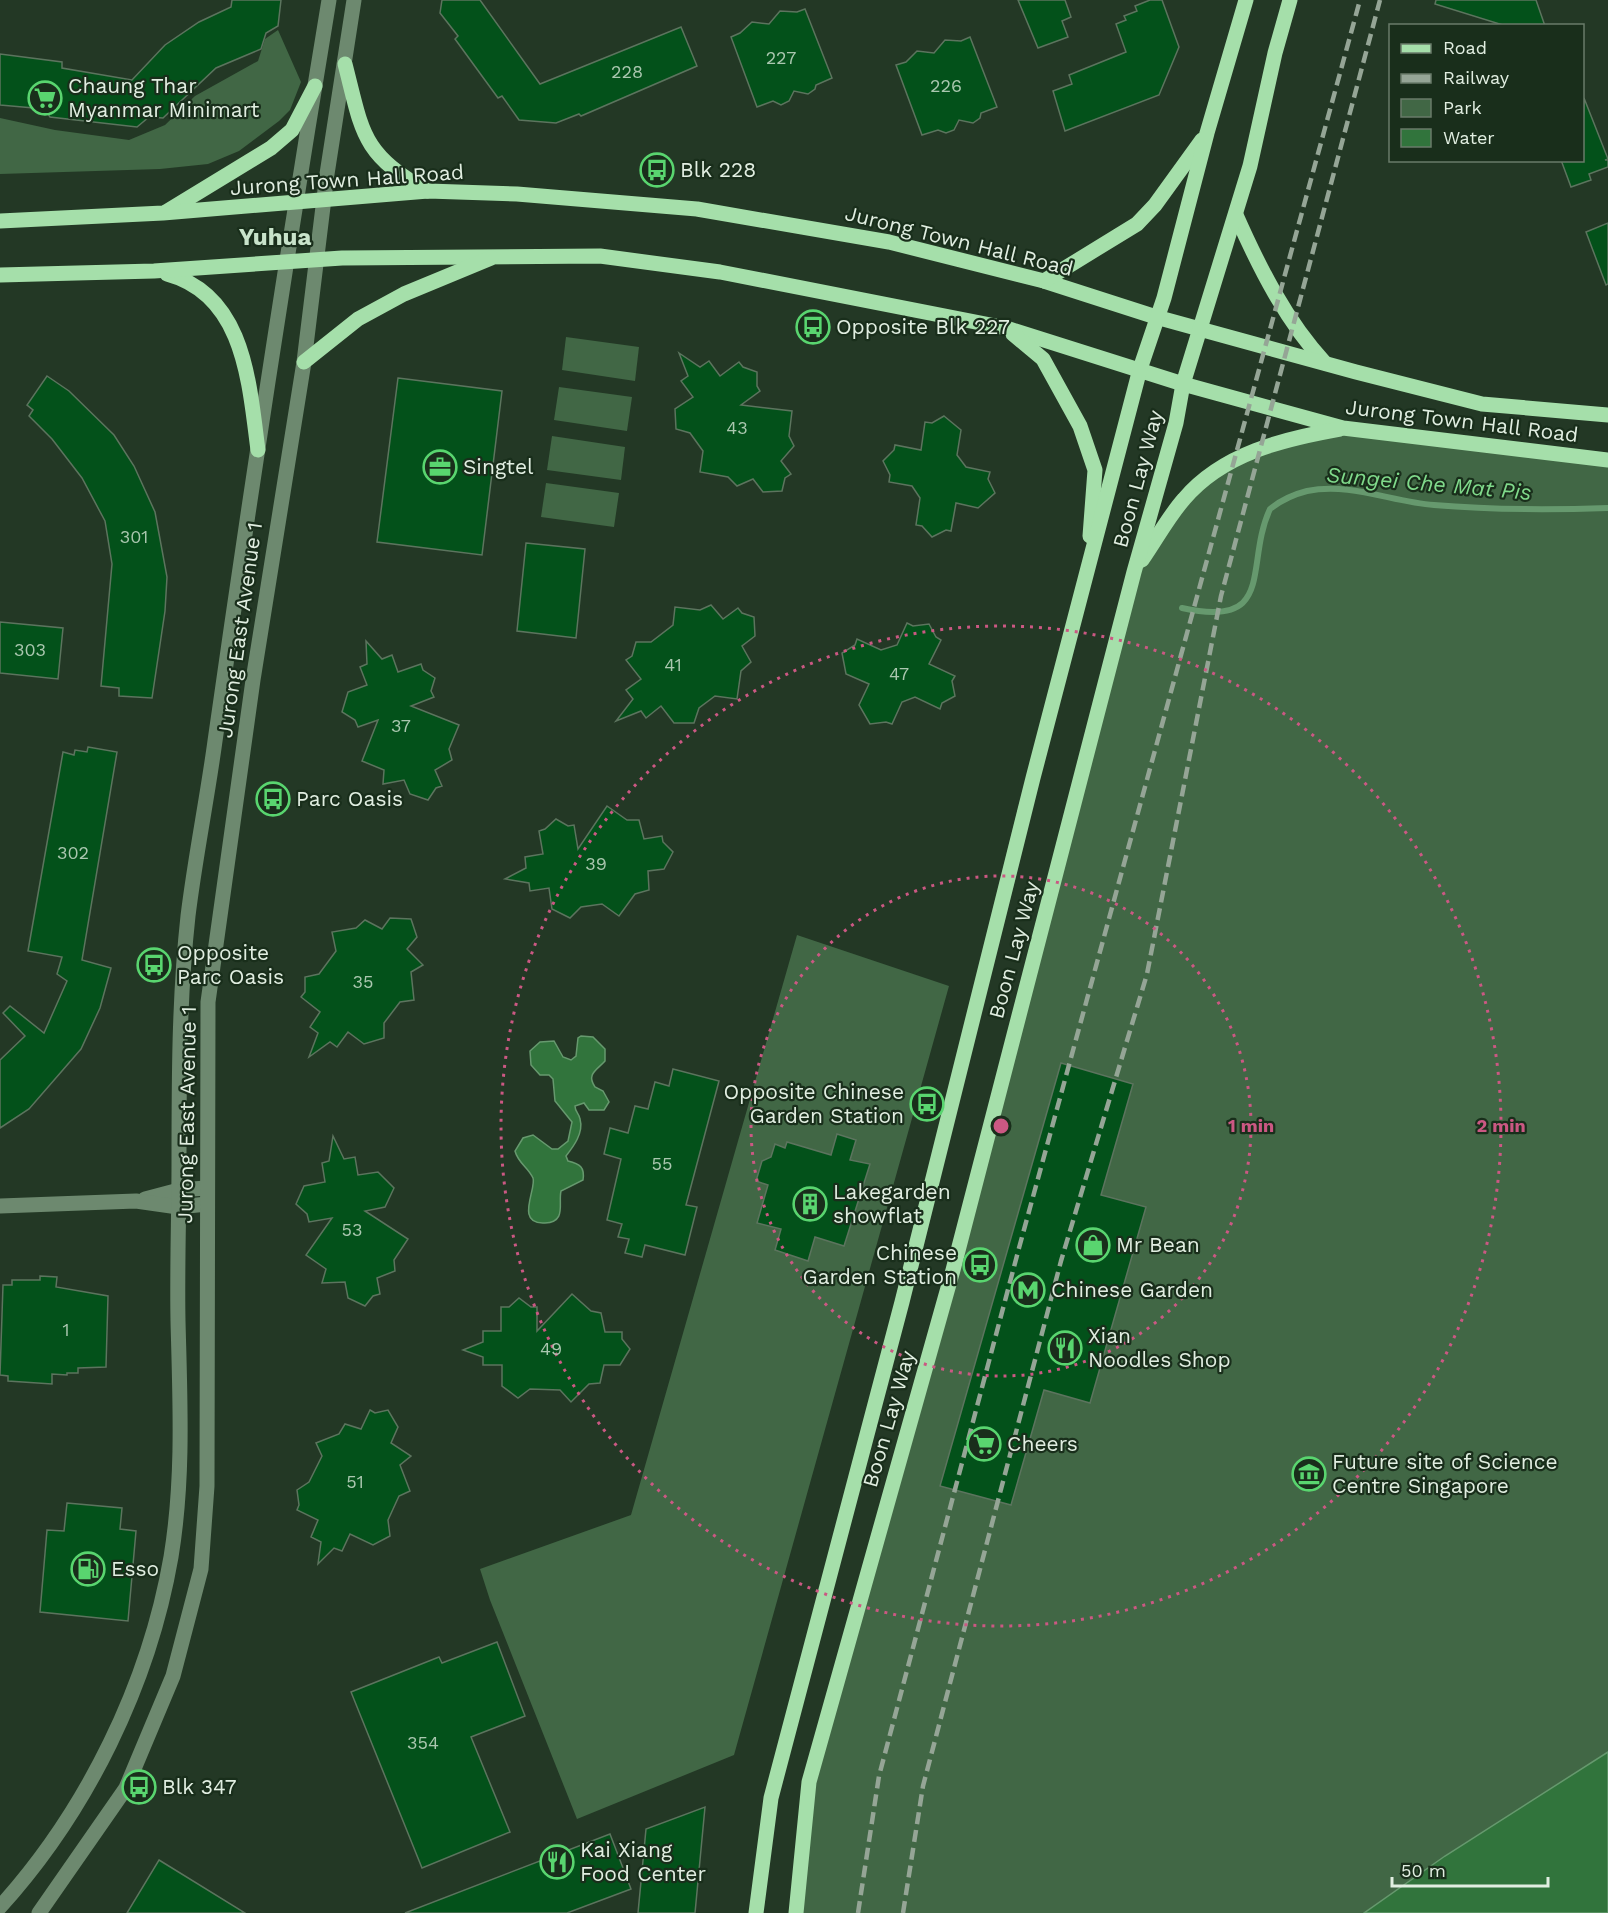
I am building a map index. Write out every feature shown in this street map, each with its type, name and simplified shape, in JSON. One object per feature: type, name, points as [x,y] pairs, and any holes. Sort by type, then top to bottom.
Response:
[{"type":"main road","name":"Boon Lay Way","points":[[756,1913],[771,1798],[905,1291],[1033,778],[1140,369],[1164,298],[1246,0]]},
{"type":"main road","name":"Boon Lay Way","points":[[796,1913],[809,1782],[959,1246],[1134,572],[1176,423],[1183,384],[1198,328],[1236,215],[1290,0]]},
{"type":"main road","points":[[345,64],[367,141],[380,159],[399,175],[428,191]]},
{"type":"main road","points":[[163,213],[278,142],[292,130],[315,86]]},
{"type":"main road","points":[[1044,281],[1137,224],[1155,205],[1208,133]]},
{"type":"main road","name":"Jurong Town Hall Road","points":[[0,220],[163,213],[428,191],[517,194],[697,209],[889,242],[1044,281],[1156,317],[1482,404],[1608,415]]},
{"type":"main road","points":[[1236,215],[1254,255],[1301,337],[1326,364]]},
{"type":"main road","points":[[304,362],[358,319],[404,294],[496,256]]},
{"type":"main road","name":"Jurong Town Hall Road","points":[[0,275],[154,271],[317,260],[600,256],[720,272],[1006,328],[1183,384],[1343,428],[1608,460]]},
{"type":"main road","points":[[154,271],[188,280],[204,292],[231,324],[249,383],[258,450]]},
{"type":"main road","points":[[1006,328],[1043,359],[1078,420],[1095,470],[1086,579]]},
{"type":"main road","points":[[1134,572],[1182,500],[1204,478],[1226,464],[1256,450],[1343,428]]},
{"type":"street","name":"Jurong East Avenue 1","points":[[0,1907],[19,1886],[56,1834],[100,1762],[145,1665],[169,1565],[179,1488],[182,1414],[178,1318],[178,1208],[181,1005],[188,917],[329,0]]},
{"type":"street","name":"Jurong East Avenue 1","points":[[39,1913],[126,1788],[173,1676],[201,1569],[207,1486],[208,1002],[253,680],[304,362],[324,200],[354,0]]},
{"type":"street","points":[[136,1201],[179,1190],[206,1188]]},
{"type":"street","points":[[0,1206],[136,1201],[178,1208],[207,1204]]},
{"type":"green space","points":[[278,30],[301,82],[290,110],[239,151],[208,164],[160,169],[0,174],[0,118],[55,130],[129,140],[165,125],[195,96],[258,61],[265,39]]},
{"type":"green space","points":[[566,337],[639,347],[635,381],[562,370]]},
{"type":"green space","points":[[559,387],[632,397],[627,431],[554,420]]},
{"type":"green space","points":[[1343,428],[1608,460],[1608,1752],[1445,1856],[1364,1913],[796,1913],[809,1782],[1134,572],[1183,500],[1226,464]]},
{"type":"green space","points":[[552,436],[625,447],[621,480],[547,470]]},
{"type":"green space","points":[[546,483],[619,493],[614,527],[541,517]]},
{"type":"green space","points":[[797,935],[949,986],[734,1755],[577,1819],[490,1600],[480,1569],[631,1515]]},
{"type":"water","points":[[593,1037],[605,1049],[605,1061],[592,1075],[592,1079],[595,1087],[603,1091],[609,1102],[604,1110],[589,1110],[584,1103],[575,1106],[581,1124],[577,1139],[566,1156],[568,1161],[581,1167],[583,1180],[561,1191],[560,1211],[556,1219],[552,1222],[536,1222],[531,1218],[529,1212],[533,1178],[518,1159],[515,1151],[523,1138],[533,1135],[552,1149],[558,1149],[568,1141],[572,1122],[555,1101],[553,1079],[549,1075],[540,1075],[531,1065],[530,1051],[540,1042],[554,1041],[563,1057],[571,1060],[576,1056],[578,1038]]},
{"type":"water","points":[[1608,1752],[1608,1913],[1364,1913],[1445,1856]]},
{"type":"building","points":[[232,0],[281,0],[278,26],[266,33],[261,49],[216,68],[163,118],[149,117],[137,127],[50,117],[45,109],[0,105],[0,54],[62,62],[62,68],[132,80],[165,45],[199,22],[231,7]]},
{"type":"building","points":[[442,0],[480,0],[540,84],[681,27],[697,66],[581,116],[579,114],[556,123],[519,120],[502,96],[498,98],[455,39],[458,36],[440,13]]},
{"type":"building","points":[[1018,0],[1065,0],[1071,17],[1062,21],[1068,37],[1038,48]]},
{"type":"building","points":[[1150,0],[1162,0],[1179,47],[1159,95],[1065,131],[1053,91],[1072,84],[1069,75],[1126,52],[1116,24],[1126,20],[1124,16],[1137,11],[1135,6]]},
{"type":"building","points":[[1436,0],[1536,0],[1544,24],[1500,24],[1435,4]]},
{"type":"building","points":[[805,9],[832,78],[816,85],[815,89],[808,94],[794,91],[789,101],[781,105],[773,101],[757,107],[731,37],[740,33],[752,22],[769,24],[780,11],[797,12]]},
{"type":"building","points":[[970,37],[997,107],[981,113],[980,118],[973,123],[959,120],[954,130],[946,133],[938,130],[922,135],[896,65],[906,62],[917,51],[934,53],[945,40],[961,41]]},
{"type":"building","points":[[1584,98],[1608,159],[1605,160],[1608,160],[1608,167],[1589,174],[1591,180],[1571,187],[1562,162],[1584,162]]},
{"type":"building","points":[[1608,223],[1608,284],[1606,285],[1586,232]]},
{"type":"building","points":[[679,353],[700,367],[709,361],[720,376],[739,362],[743,367],[757,372],[757,386],[760,391],[741,405],[792,411],[789,436],[794,446],[781,461],[791,474],[785,478],[782,491],[763,492],[753,479],[737,486],[728,477],[700,472],[703,451],[690,433],[676,429],[675,409],[693,397],[681,381],[688,376]]},
{"type":"building","points":[[47,376],[69,391],[114,435],[134,466],[155,512],[167,577],[165,611],[152,698],[119,696],[119,688],[101,686],[112,564],[105,521],[82,478],[52,439],[29,416],[33,410],[27,405]]},
{"type":"building","name":"Singtel","points":[[398,378],[502,391],[482,555],[377,542]]},
{"type":"building","points":[[944,416],[961,430],[957,455],[966,467],[990,472],[988,479],[995,493],[978,508],[956,503],[951,531],[946,530],[932,537],[922,526],[916,525],[920,498],[912,486],[889,482],[890,475],[883,461],[894,450],[895,445],[921,450],[925,422],[932,423]]},
{"type":"building","points":[[526,543],[585,549],[576,638],[517,631]]},
{"type":"building","points":[[711,605],[723,619],[738,608],[742,613],[754,617],[755,636],[742,646],[751,662],[741,671],[737,699],[715,696],[699,708],[694,723],[674,723],[661,706],[646,718],[641,711],[616,721],[633,699],[626,690],[641,679],[626,660],[632,656],[636,642],[651,642],[673,625],[675,607],[700,610]]},
{"type":"building","points":[[0,622],[63,628],[58,679],[0,673]]},
{"type":"building","points":[[907,623],[913,626],[929,624],[936,637],[941,640],[929,664],[955,676],[952,681],[955,696],[942,703],[940,709],[915,697],[902,702],[892,724],[886,722],[870,724],[859,705],[869,684],[846,674],[842,653],[855,645],[857,639],[881,650],[897,645]]},
{"type":"building","points":[[366,641],[382,659],[392,655],[398,672],[421,664],[423,670],[435,678],[431,691],[434,697],[411,706],[459,725],[449,749],[452,760],[435,770],[442,786],[436,788],[428,800],[410,794],[404,780],[383,784],[384,770],[362,761],[378,720],[358,727],[355,720],[342,712],[348,692],[367,685],[360,667],[367,664]]},
{"type":"building","points":[[88,747],[117,752],[82,960],[111,968],[100,1008],[81,1049],[29,1109],[0,1128],[0,1060],[25,1036],[3,1013],[10,1006],[44,1033],[67,981],[57,974],[62,957],[28,951],[63,752],[74,755],[75,750],[87,752]]},
{"type":"building","points":[[607,806],[627,820],[639,820],[644,839],[662,836],[663,842],[673,852],[664,869],[648,871],[649,890],[635,894],[619,916],[602,904],[581,907],[570,918],[552,909],[549,888],[530,891],[529,883],[505,879],[526,868],[525,857],[543,854],[539,831],[545,829],[556,819],[568,826],[574,825],[578,849]]},
{"type":"building","points":[[390,918],[411,919],[417,937],[407,949],[423,965],[411,972],[414,1000],[400,1002],[384,1023],[384,1038],[364,1044],[348,1032],[337,1047],[330,1042],[309,1057],[318,1033],[310,1027],[320,1012],[301,997],[305,992],[305,977],[319,974],[336,951],[332,932],[356,928],[365,920],[382,929]]},
{"type":"building","points":[[1061,1063],[1133,1084],[1101,1195],[1146,1207],[1090,1403],[1044,1390],[1011,1505],[940,1486]]},
{"type":"building","points":[[673,1069],[719,1081],[686,1205],[697,1207],[685,1255],[645,1245],[642,1257],[625,1253],[629,1239],[618,1237],[622,1224],[607,1220],[621,1159],[604,1154],[610,1128],[628,1133],[635,1106],[648,1109],[655,1082],[669,1086]]},
{"type":"building","name":"Lakegarden showflat","points":[[837,1134],[856,1140],[850,1160],[870,1164],[844,1246],[815,1237],[808,1261],[775,1250],[781,1229],[757,1223],[768,1185],[756,1181],[762,1161],[771,1157],[775,1144],[785,1148],[787,1142],[831,1155]]},
{"type":"building","points":[[333,1136],[344,1159],[355,1157],[358,1175],[378,1172],[394,1188],[385,1207],[365,1211],[408,1239],[394,1260],[395,1271],[377,1278],[380,1294],[373,1296],[365,1306],[348,1298],[345,1282],[322,1283],[326,1269],[306,1255],[332,1218],[309,1222],[307,1214],[296,1204],[304,1186],[325,1182],[322,1163],[329,1161]]},
{"type":"building","points":[[40,1276],[57,1277],[56,1287],[108,1296],[106,1367],[78,1368],[78,1373],[67,1373],[67,1375],[52,1374],[52,1384],[8,1381],[8,1376],[0,1375],[3,1285],[12,1285],[12,1280],[40,1280]]},
{"type":"building","points":[[572,1294],[591,1311],[601,1313],[605,1332],[622,1332],[622,1339],[630,1349],[620,1365],[604,1365],[600,1383],[589,1384],[571,1402],[560,1390],[530,1389],[518,1398],[502,1386],[502,1365],[483,1365],[483,1357],[463,1350],[483,1342],[483,1331],[501,1331],[501,1307],[509,1307],[519,1298],[531,1307],[537,1307],[537,1331]]},
{"type":"building","points":[[370,1410],[375,1413],[388,1410],[398,1427],[391,1443],[411,1456],[400,1465],[410,1491],[399,1496],[388,1520],[390,1536],[373,1545],[350,1534],[342,1551],[334,1548],[318,1564],[321,1542],[311,1537],[318,1520],[297,1510],[299,1505],[297,1490],[309,1482],[322,1456],[316,1443],[339,1434],[345,1424],[361,1429]]},
{"type":"building","points":[[67,1503],[122,1508],[120,1529],[136,1531],[128,1621],[40,1612],[47,1530],[64,1531]]},
{"type":"building","points":[[497,1642],[525,1716],[471,1737],[510,1832],[422,1868],[351,1692],[439,1657],[442,1663]]},
{"type":"building","points":[[705,1807],[695,1913],[638,1913],[646,1829]]},
{"type":"building","points":[[610,1834],[631,1889],[567,1913],[405,1913]]},
{"type":"building","points":[[159,1860],[245,1913],[127,1913]]},
{"type":"waterway","name":"Sungei Che Mat Pis","points":[[1182,608],[1212,612],[1232,609],[1245,601],[1252,587],[1263,530],[1270,509],[1288,498],[1307,491],[1339,489],[1418,503],[1456,507],[1608,508]]},
{"type":"railway","points":[[858,1913],[879,1776],[1019,1248],[1360,0]]},
{"type":"railway","points":[[903,1913],[923,1786],[1061,1261],[1147,974],[1221,596],[1380,0]]},
{"type":"place","name":"Chaung Thar Myanmar Minimart","points":[[45,98]]},
{"type":"place","name":"Blk 228","points":[[657,170]]},
{"type":"place","name":"Opposite Blk 227","points":[[813,327]]},
{"type":"place","name":"Singtel","points":[[440,467]]},
{"type":"place","name":"Parc Oasis","points":[[273,799]]},
{"type":"place","name":"Opposite Parc Oasis","points":[[154,965]]},
{"type":"place","name":"Opposite Chinese Garden Station","points":[[927,1104]]},
{"type":"place","name":"Lakegarden showflat","points":[[810,1204]]},
{"type":"place","name":"Mr Bean","points":[[1093,1245]]},
{"type":"place","name":"Chinese Garden Station","points":[[980,1265]]},
{"type":"place","name":"Chinese Garden","points":[[1028,1290]]},
{"type":"place","name":"Xian Noodles Shop","points":[[1065,1348]]},
{"type":"place","name":"Cheers","points":[[984,1444]]},
{"type":"place","name":"Future site of Science Centre Singapore","points":[[1309,1474]]},
{"type":"place","name":"Esso","points":[[88,1569]]},
{"type":"place","name":"Blk 347","points":[[139,1787]]},
{"type":"place","name":"Kai Xiang Food Center","points":[[557,1862]]},
{"type":"district","name":"Yuhua","points":[[275,237]]}]
